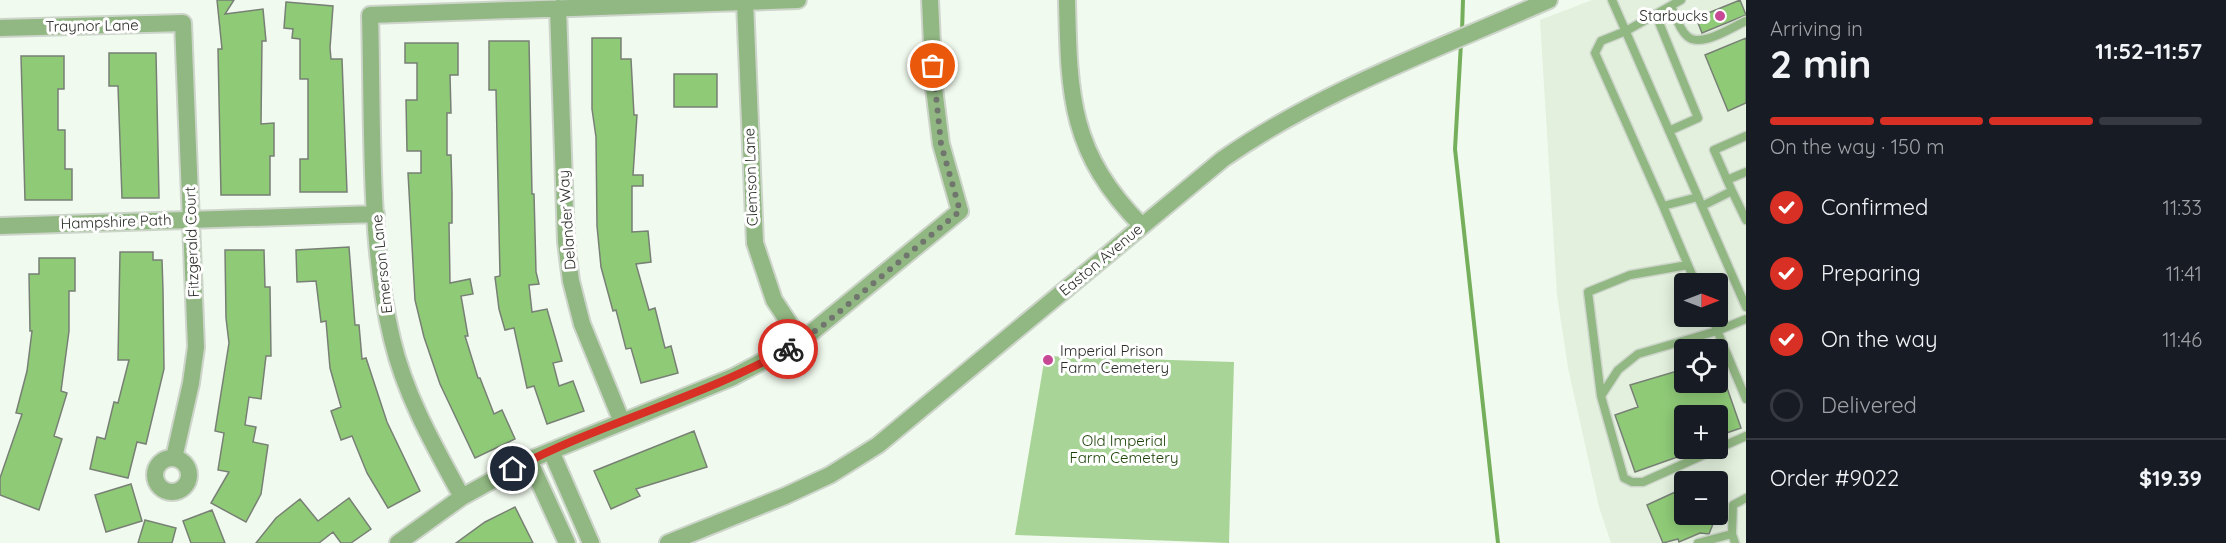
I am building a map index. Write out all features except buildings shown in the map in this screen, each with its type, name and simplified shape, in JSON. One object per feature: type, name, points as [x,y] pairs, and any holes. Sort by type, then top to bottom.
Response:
[{"type":"street","points":[[558,8],[798,0]]},
{"type":"street","points":[[398,543],[462,497],[529,460],[733,377],[801,341],[960,211],[941,144],[934,88],[930,0]]},
{"type":"street","points":[[1067,0],[1068,69],[1073,110],[1084,144],[1114,195],[1142,226]]},
{"type":"street","name":"Easton Avenue","points":[[668,543],[794,492],[830,475],[878,445],[1223,159],[1268,128],[1321,100],[1549,0]]},
{"type":"street","name":"Clemson Lane","points":[[745,2],[755,243],[762,270],[774,300],[801,341]]},
{"type":"street","name":"Emerson Lane","points":[[462,497],[419,416],[392,339],[381,276],[376,214],[370,15],[558,8]]},
{"type":"street","name":"Delander Way","points":[[558,8],[566,242],[571,281],[582,324],[622,422]]},
{"type":"street","name":"Traynor Lane","points":[[0,28],[183,23]]},
{"type":"street","name":"Fitzgerald Court","points":[[174,458],[191,383],[195,347],[183,23]]},
{"type":"street","name":"Hampshire Path","points":[[0,226],[376,214]]},
{"type":"street","points":[[550,451],[591,543]]},
{"type":"street","points":[[529,460],[567,543]]},
{"type":"lane","points":[[1612,0],[1746,307]]},
{"type":"lane","points":[[1682,0],[1626,31],[1601,41],[1595,53],[1691,273]]},
{"type":"lane","points":[[1671,6],[1688,38],[1695,40],[1703,40],[1746,21]]},
{"type":"lane","points":[[1656,15],[1698,118],[1669,131]]},
{"type":"lane","points":[[1746,136],[1714,150],[1746,220]]},
{"type":"lane","points":[[1727,180],[1746,172]]},
{"type":"lane","points":[[1702,206],[1732,191]]},
{"type":"lane","points":[[1663,206],[1698,197]]},
{"type":"lane","points":[[1688,265],[1630,275],[1588,292],[1601,396],[1624,478],[1632,482],[1643,482],[1746,436]]},
{"type":"lane","points":[[1601,396],[1618,370],[1638,354],[1717,331],[1746,319]]},
{"type":"lane","points":[[1715,327],[1746,399]]},
{"type":"lane","points":[[1698,543],[1734,539],[1734,505],[1746,498]]},
{"type":"shaded area","points":[[1592,0],[1746,0],[1746,543],[1611,543],[1599,507],[1568,368],[1557,295],[1540,20]]},
{"type":"green space","name":"Old Imperial Farm Cemetery","points":[[1045,356],[1234,362],[1229,543],[1015,535]]},
{"type":"waterway","points":[[1462,32],[1463,0]]},
{"type":"waterway","points":[[1461,43],[1455,149],[1498,543]]},
{"type":"way so far","points":[[788,349],[821,327],[960,211],[941,144],[933,66]]},
{"type":"place","name":"Starbucks","points":[[1720,16]]},
{"type":"place","name":"Imperial Prison Farm Cemetery","points":[[1048,360]]},
{"type":"route","points":[[513,469],[579,439],[733,377],[788,349]]}]
